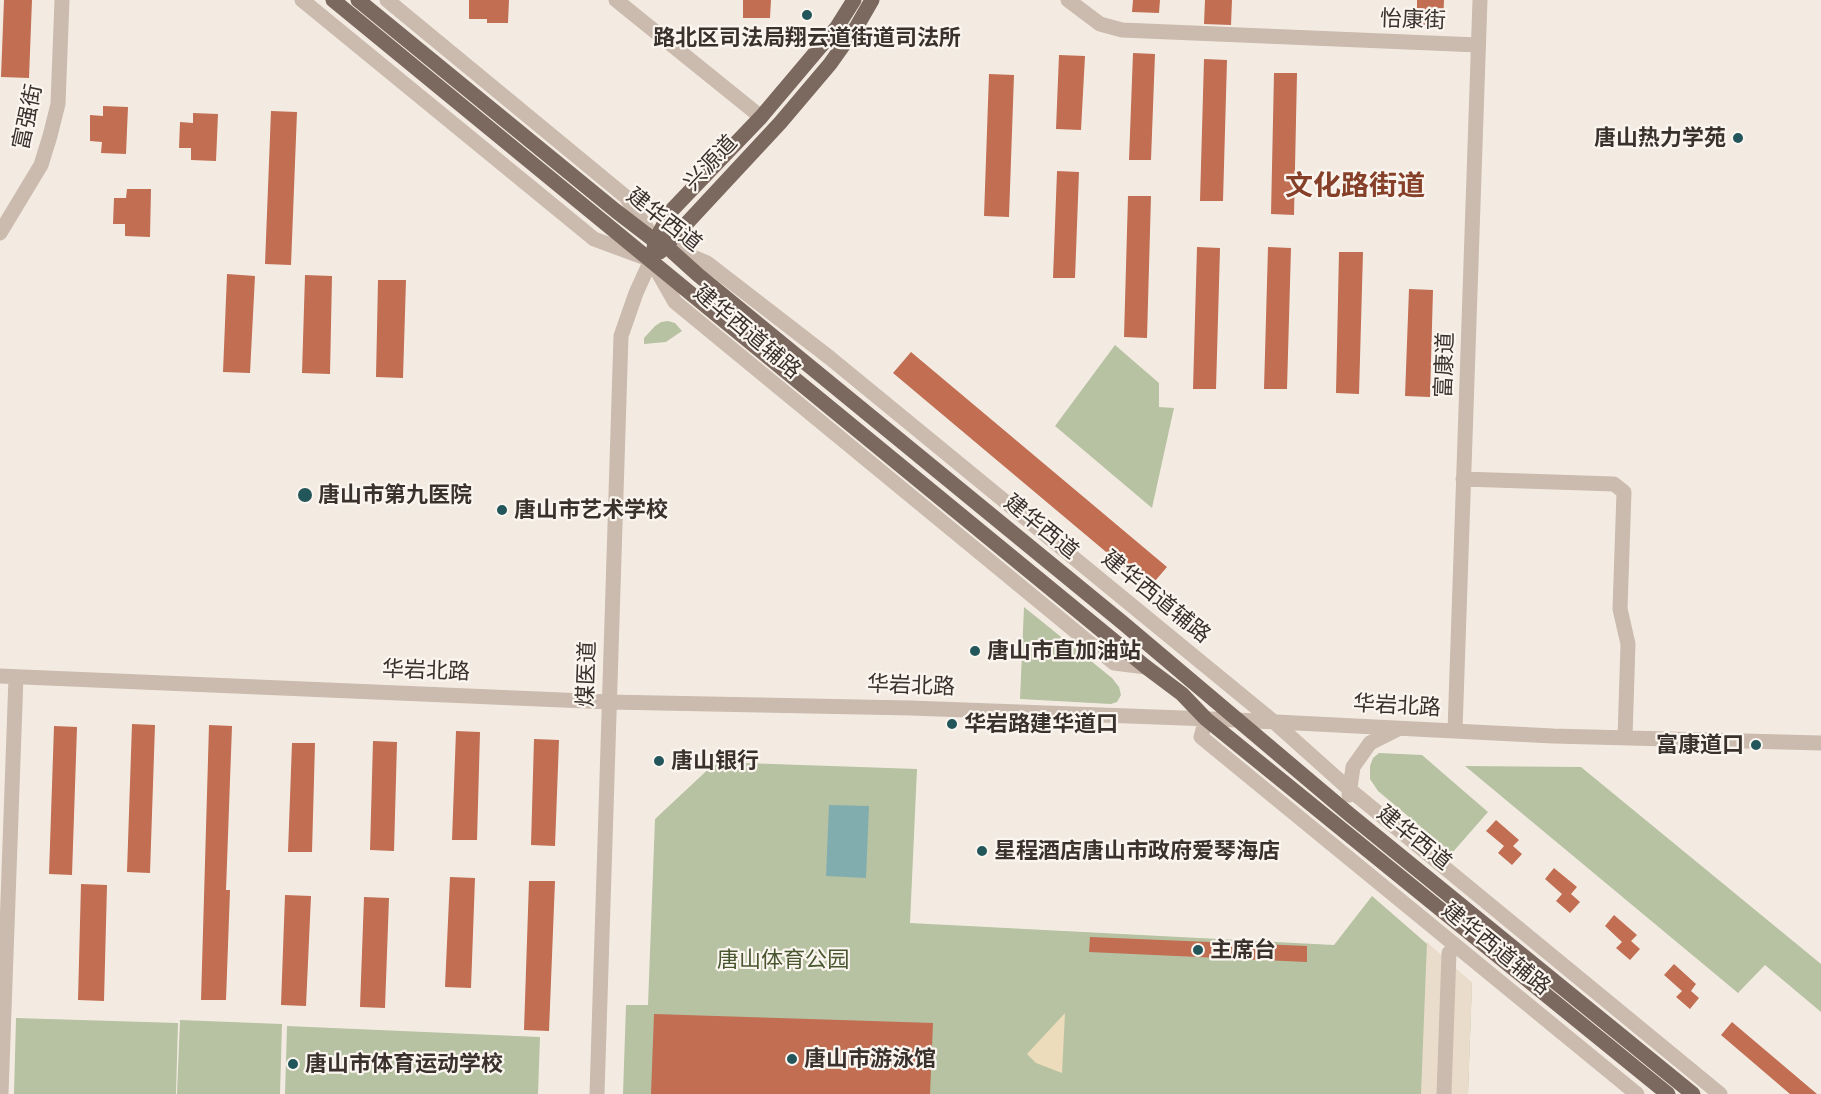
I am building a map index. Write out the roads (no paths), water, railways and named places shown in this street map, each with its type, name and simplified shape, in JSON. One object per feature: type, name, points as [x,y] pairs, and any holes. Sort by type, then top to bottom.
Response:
[{"type":"main road","name":"建华西道","points":[[333,0],[1146,667],[1182,694],[1206,719],[1668,1094]]},
{"type":"main road","name":"建华西道","points":[[358,0],[661,244],[1123,624],[1349,814],[1693,1094]]},
{"type":"main road","name":"兴源道","points":[[651,260],[661,244],[671,211],[761,117],[837,27],[855,0]]},
{"type":"main road","name":"兴源道","points":[[661,244],[686,223],[780,123],[830,64],[872,0]]},
{"type":"street","name":"富强街","points":[[0,221],[36,160],[45,138],[54,102],[60,0]]},
{"type":"street","name":"富强街","points":[[0,233],[40,165],[50,136],[58,104],[60,0]]},
{"type":"street","points":[[302,0],[594,239],[651,260]]},
{"type":"street","points":[[387,0],[626,197],[661,244]]},
{"type":"street","points":[[616,0],[761,117]]},
{"type":"street","name":"怡康街","points":[[1068,0],[1100,24],[1122,30],[1478,45]]},
{"type":"street","name":"富康道","points":[[1455,731],[1480,0]]},
{"type":"street","name":"建华西道辅路","points":[[661,244],[706,263],[830,358],[1274,722],[1349,789],[1720,1094]]},
{"type":"street","name":"煤医道","points":[[597,1094],[606,869],[621,336],[636,293],[651,260]]},
{"type":"street","points":[[1463,479],[1614,484],[1624,492],[1620,609],[1628,644],[1625,737]]},
{"type":"street","points":[[1,1094],[8,677]]},
{"type":"street","name":"华岩北路","points":[[8,677],[609,702],[911,708],[1237,720],[1399,729],[1821,743]]},
{"type":"street","name":"建华西道辅路","points":[[1206,719],[1201,737],[1637,1094]]},
{"type":"street","points":[[1349,814],[1349,789],[1353,767],[1370,743],[1399,729]]},
{"type":"street","points":[[1444,1094],[1449,953]]},
{"type":"water","points":[[829,805],[869,806],[866,878],[826,876]]},
{"type":"place","name":"路北区司法局翔云道街道司法所","points":[[807,15]]},
{"type":"place","name":"唐山热力学苑","points":[[1738,138]]},
{"type":"place","name":"唐山市第九医院","points":[[305,495]]},
{"type":"place","name":"唐山市艺术学校","points":[[502,510]]},
{"type":"place","name":"唐山市直加油站","points":[[975,651]]},
{"type":"place","name":"华岩路建华道口","points":[[952,724]]},
{"type":"place","name":"富康道口","points":[[1756,745]]},
{"type":"place","name":"唐山银行","points":[[659,761]]},
{"type":"place","name":"星程酒店唐山市政府爱琴海店","points":[[982,851]]},
{"type":"place","name":"主席台","points":[[1198,950]]},
{"type":"place","name":"唐山市游泳馆","points":[[792,1059]]},
{"type":"place","name":"唐山市体育运动学校","points":[[293,1064]]},
{"type":"district","name":"文化路街道","points":[[1355,187]]},
{"type":"park label","name":"唐山体育公园","points":[[783,960]]}]
